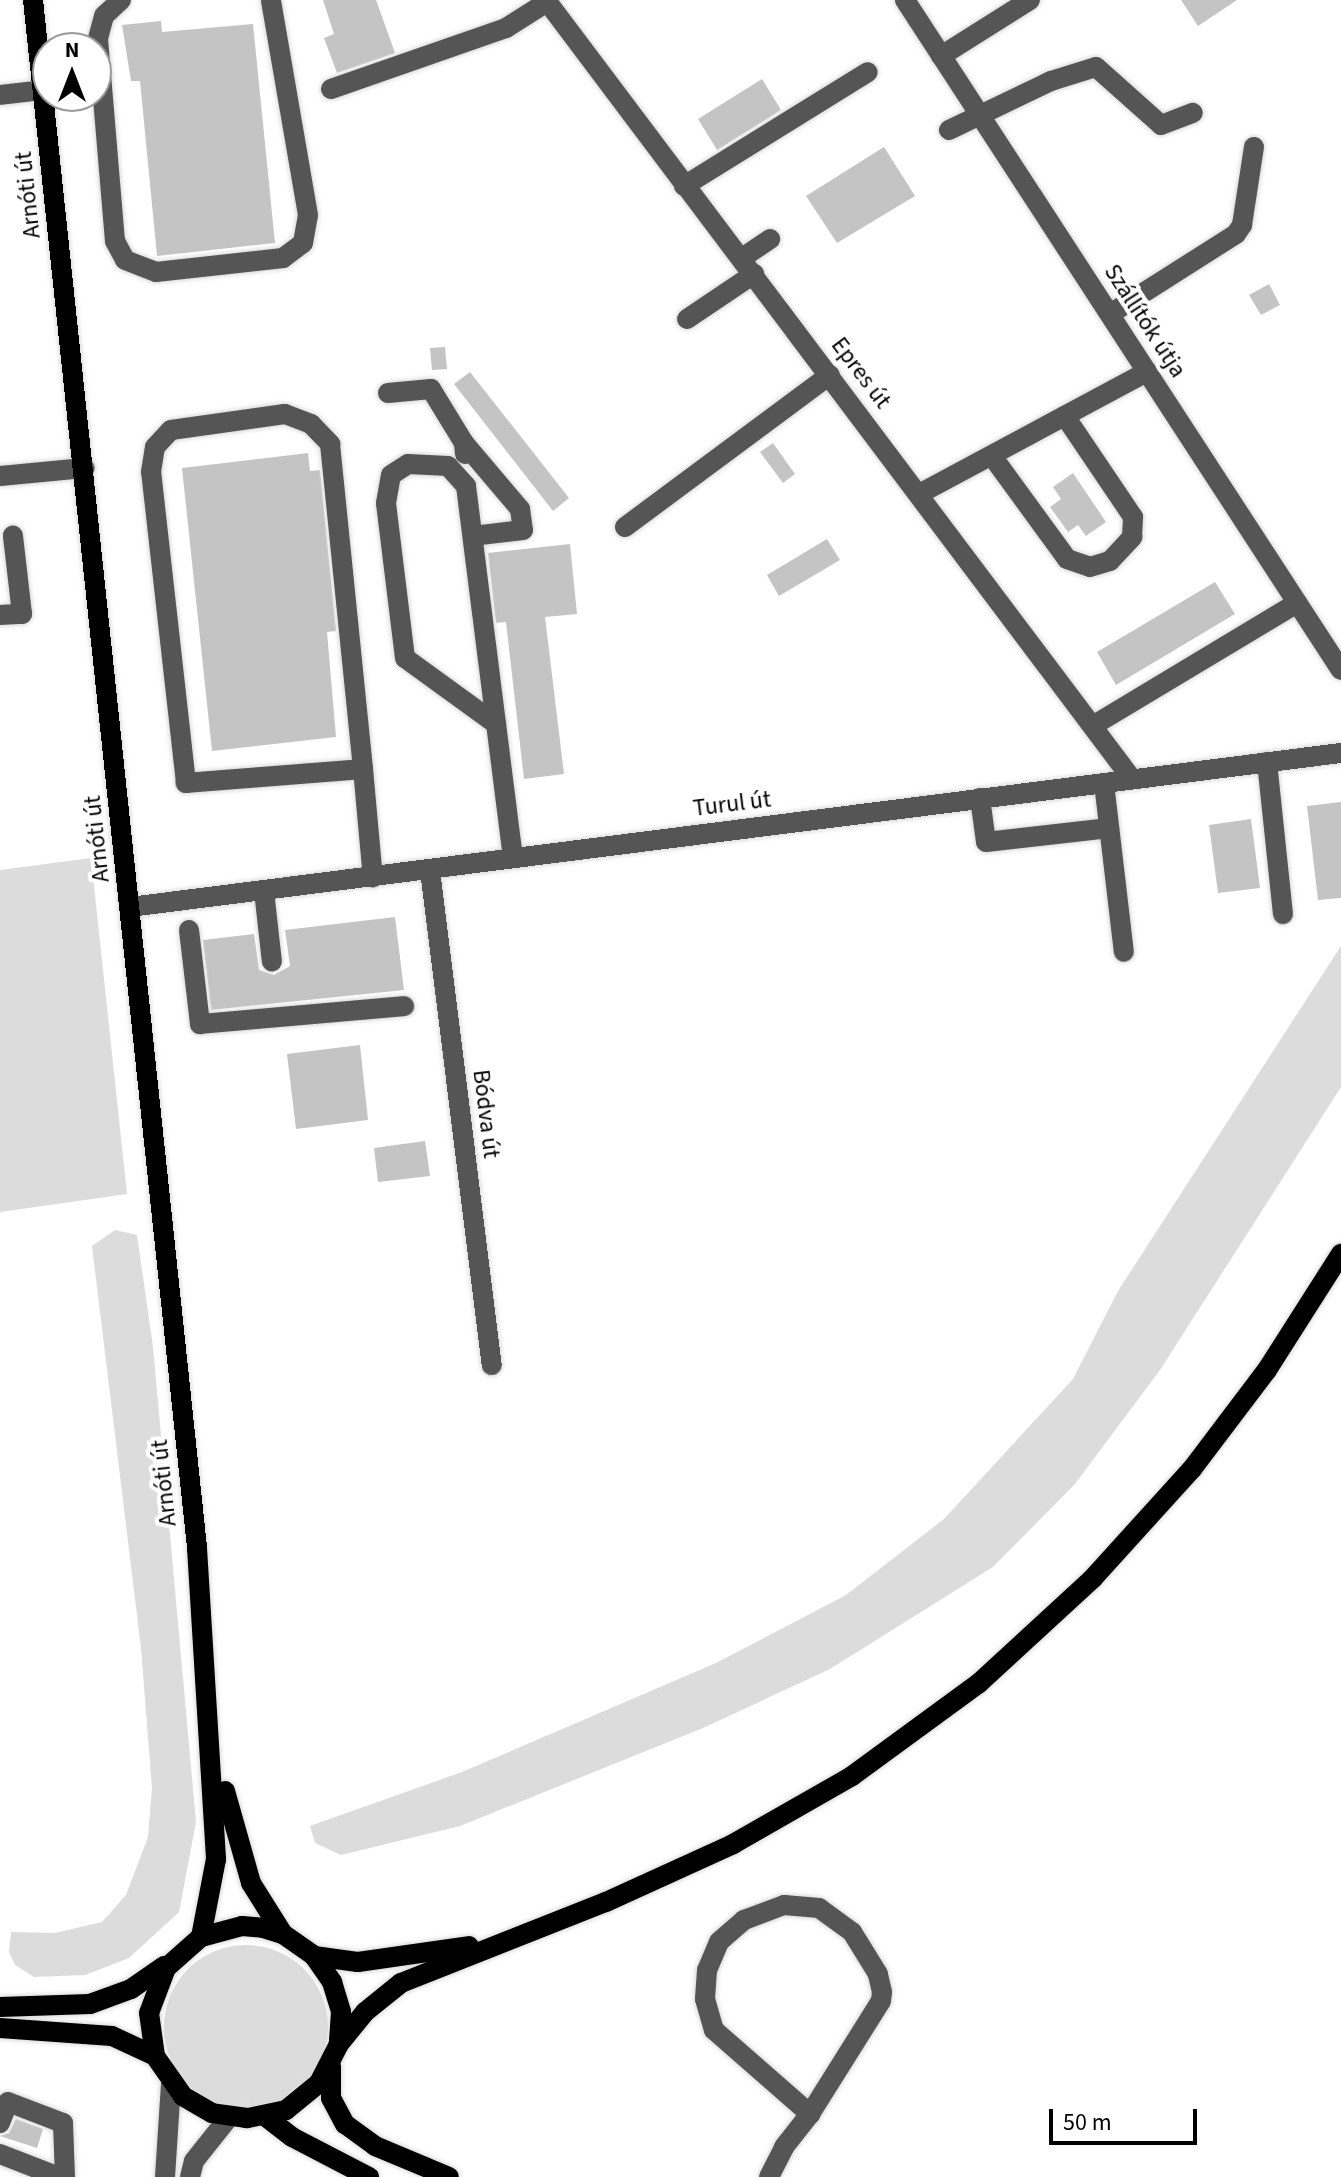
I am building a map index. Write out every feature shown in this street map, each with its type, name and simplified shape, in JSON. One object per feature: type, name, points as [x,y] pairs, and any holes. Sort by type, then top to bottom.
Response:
[{"type":"main road","name":"Arnóti út","points":[[33,0],[37,32]]},
{"type":"main road","name":"Arnóti út","points":[[45,112],[85,468],[207,1673]]},
{"type":"main road","points":[[449,2177],[375,2146],[345,2124],[331,2098],[331,2066],[339,2044],[365,2012],[401,1983],[674,1873],[803,1806],[885,1754],[979,1683],[1093,1578],[1192,1469],[1267,1370],[1341,1254]]},
{"type":"main road","points":[[207,1673],[228,1813],[251,1883],[283,1934],[314,1956],[338,1997],[339,2044]]},
{"type":"main road","points":[[201,1937],[216,1859],[207,1673]]},
{"type":"main road","points":[[0,2007],[61,2007],[114,1997],[201,1937],[242,1926],[283,1934]]},
{"type":"main road","points":[[314,1956],[378,1961],[512,1937]]},
{"type":"main road","points":[[176,1956],[152,1997],[149,2028],[155,2056],[171,2083],[197,2105],[229,2117],[265,2116],[304,2098],[331,2066]]},
{"type":"main road","points":[[0,2028],[112,2036],[155,2056]]},
{"type":"main road","points":[[265,2116],[292,2137],[369,2177]]},
{"type":"street","points":[[121,0],[104,16],[98,39],[115,241],[125,260],[156,272],[283,258],[303,243],[308,215],[271,0]]},
{"type":"street","name":"Szállítók útja","points":[[905,0],[1341,670]]},
{"type":"street","points":[[941,56],[1030,0]]},
{"type":"street","points":[[331,89],[506,28],[546,1]]},
{"type":"street","name":"Epres út","points":[[546,1],[1132,779]]},
{"type":"street","points":[[949,130],[978,113],[1051,81],[1096,67],[1161,125],[1193,113]]},
{"type":"street","points":[[684,186],[868,72]]},
{"type":"street","points":[[0,95],[32,91]]},
{"type":"street","points":[[1110,314],[1236,234],[1242,225],[1254,147]]},
{"type":"street","points":[[687,319],[748,266],[770,239]]},
{"type":"street","points":[[919,494],[1147,372]]},
{"type":"street","points":[[625,527],[830,375]]},
{"type":"street","points":[[388,393],[431,389],[464,443],[520,509],[523,530],[473,536]]},
{"type":"street","points":[[363,769],[186,783],[151,472],[155,447],[171,430],[285,414],[311,424],[330,444],[363,769],[373,878]]},
{"type":"street","points":[[992,456],[1067,559],[1090,567],[1110,561],[1132,537],[1133,517],[1065,416]]},
{"type":"street","points":[[464,443],[466,486],[513,858]]},
{"type":"street","points":[[466,486],[458,473],[438,464],[408,464],[391,475],[386,503],[393,565],[405,658],[496,724]]},
{"type":"street","points":[[0,476],[85,468]]},
{"type":"street","points":[[0,615],[22,614],[13,536]]},
{"type":"street","points":[[1094,725],[1297,603]]},
{"type":"street","name":"Turul út","points":[[130,907],[1341,753]]},
{"type":"street","points":[[1267,762],[1283,914]]},
{"type":"street","points":[[1104,783],[1124,952]]},
{"type":"street","points":[[980,798],[986,842],[1109,828]]},
{"type":"street","name":"Bódva út","points":[[430,870],[492,1365]]},
{"type":"street","points":[[264,891],[272,962]]},
{"type":"street","points":[[189,930],[200,1024],[404,1006]]},
{"type":"street","points":[[769,2177],[810,2114],[882,1992],[878,1974],[852,1932],[819,1908],[784,1905],[744,1920],[719,1942],[707,1970],[705,1999],[714,2030],[810,2114]]},
{"type":"street","points":[[165,2177],[171,2083]]},
{"type":"street","points":[[0,2123],[8,2102],[63,2123],[62,2177],[0,2154]]},
{"type":"street","points":[[190,2177],[194,2161],[229,2117]]},
{"type":"shaded area","points":[[91,858],[127,1194],[0,1212],[0,870]]},
{"type":"shaded area","points":[[1341,946],[1341,1087],[1160,1370],[1075,1484],[993,1567],[830,1669],[703,1728],[460,1826],[341,1855],[315,1843],[310,1826],[462,1772],[716,1663],[846,1595],[944,1519],[1073,1379],[1118,1291]]},
{"type":"shaded area","points":[[115,1230],[137,1235],[153,1347],[196,1822],[179,1912],[129,1958],[85,1975],[34,1977],[15,1965],[9,1952],[11,1932],[55,1933],[102,1922],[126,1895],[148,1837],[152,1788],[141,1648],[92,1246]]},
{"type":"shaded area","points":[[246,1945],[277,1951],[304,1969],[322,1996],[328,2027],[322,2058],[304,2085],[277,2103],[246,2109],[215,2103],[188,2085],[170,2058],[164,2027],[170,1996],[188,1969],[215,1951]]},
{"type":"building","points":[[323,0],[376,0],[395,53],[337,73],[324,38],[334,34]]},
{"type":"building","points":[[1181,0],[1237,0],[1198,26]]},
{"type":"building","points":[[161,21],[162,32],[253,24],[275,243],[157,256],[140,81],[131,81],[122,25]]},
{"type":"building","points":[[762,79],[781,110],[717,150],[698,119]]},
{"type":"building","points":[[884,147],[915,196],[837,243],[806,196]]},
{"type":"building","points":[[1269,284],[1280,305],[1261,315],[1249,295]]},
{"type":"building","points":[[445,347],[447,369],[432,370],[430,348]]},
{"type":"building","points":[[470,372],[569,498],[553,511],[454,384]]},
{"type":"building","points":[[773,443],[795,474],[783,483],[760,452]]},
{"type":"building","points":[[308,453],[310,471],[320,470],[336,631],[327,632],[336,737],[212,751],[182,468]]},
{"type":"building","points":[[1073,473],[1106,522],[1086,536],[1078,525],[1068,532],[1050,507],[1061,499],[1053,487]]},
{"type":"building","points":[[827,539],[840,560],[779,596],[767,575]]},
{"type":"building","points":[[570,544],[577,614],[545,617],[564,774],[524,779],[506,622],[496,623],[488,553]]},
{"type":"building","points":[[1215,582],[1235,614],[1116,685],[1097,652]]},
{"type":"building","points":[[1341,802],[1341,898],[1318,900],[1307,806]]},
{"type":"building","points":[[1251,819],[1260,888],[1218,893],[1209,825]]},
{"type":"building","points":[[395,917],[404,990],[211,1010],[203,940],[254,934],[259,970],[274,975],[290,966],[285,930]]},
{"type":"building","points":[[360,1045],[368,1120],[296,1129],[287,1054]]},
{"type":"building","points":[[425,1141],[430,1176],[378,1182],[374,1148]]},
{"type":"building","points":[[16,2119],[43,2129],[37,2148],[0,2136],[9,2133]]}]
